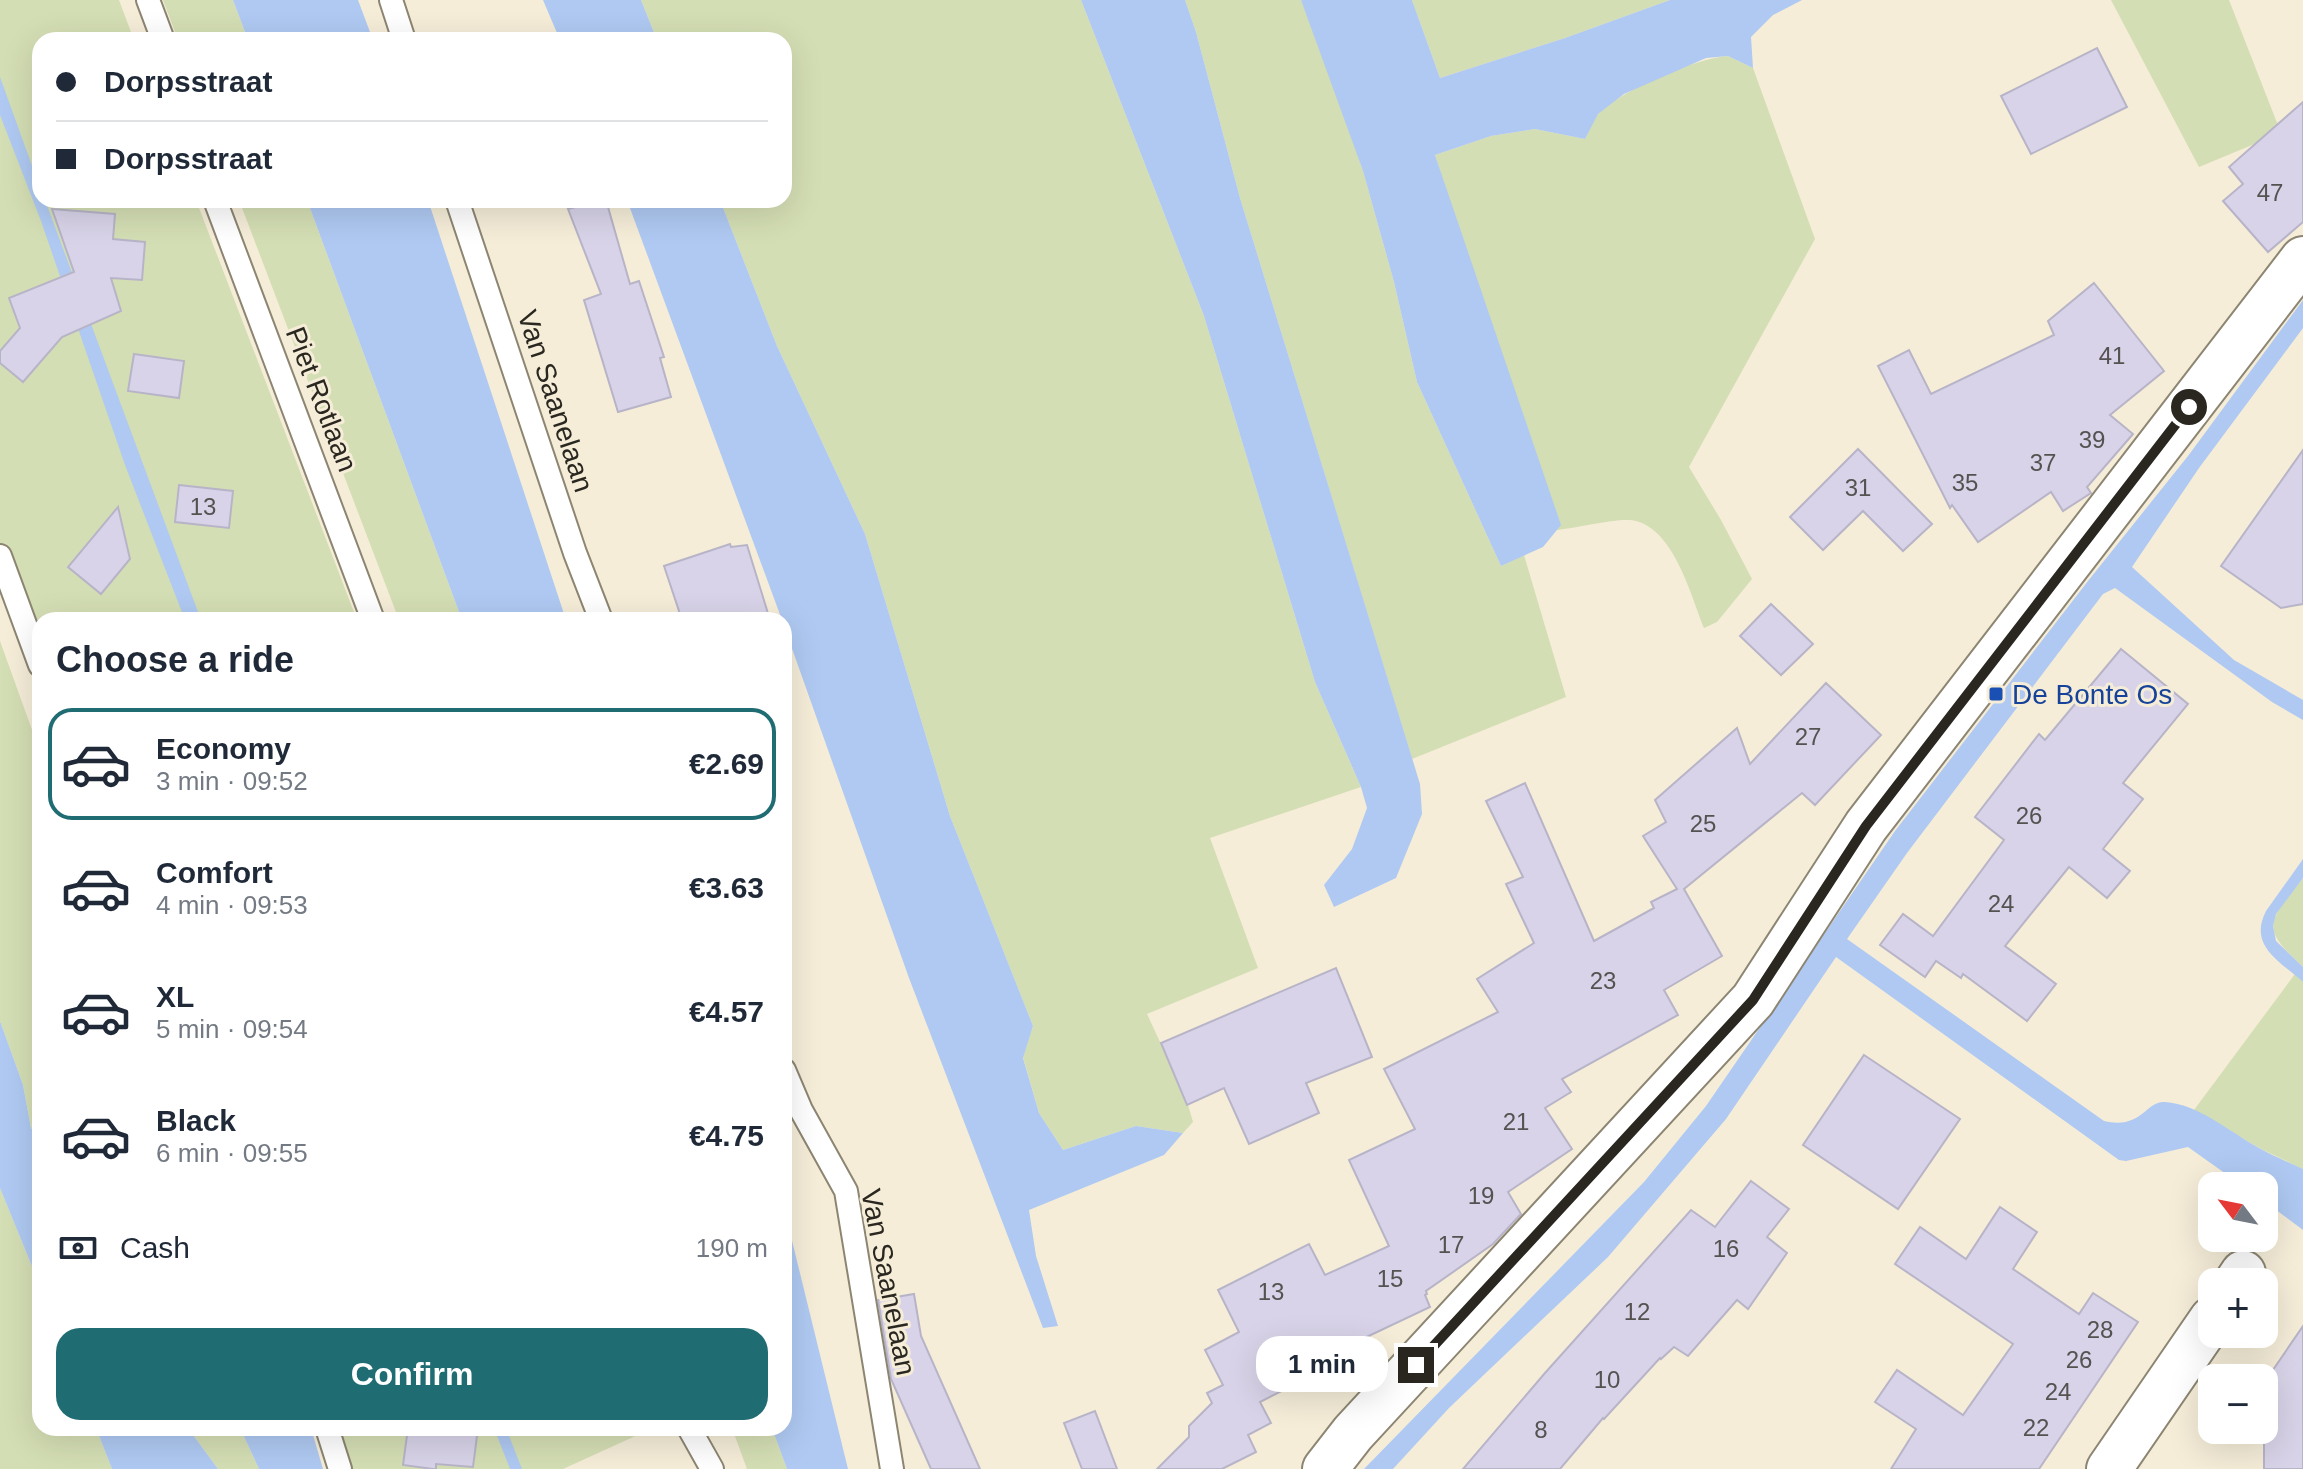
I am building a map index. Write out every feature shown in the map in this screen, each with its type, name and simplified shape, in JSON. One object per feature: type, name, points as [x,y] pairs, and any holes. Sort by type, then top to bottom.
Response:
[{"type":"street","points":[[1325,1469],[1353,1433],[1753,1000],[1866,826],[2303,259]]},
{"type":"street","points":[[2109,1469],[2198,1339]]},
{"type":"lane","points":[[148,0],[160,32]]},
{"type":"lane","points":[[391,0],[401,32]]},
{"type":"lane","name":"Piet Rotlaan","points":[[218,208],[370,612]]},
{"type":"lane","name":"Van Saanelaan","points":[[460,208],[575,553],[598,612]]},
{"type":"lane","points":[[0,556],[32,643]]},
{"type":"lane","name":"Van Saanelaan","points":[[792,1089],[846,1191],[892,1469]]},
{"type":"lane","points":[[330,1436],[340,1469]]},
{"type":"lane","points":[[693,1436],[712,1469]]},
{"type":"green space","points":[[0,0],[119,0],[131,32],[32,32],[32,208],[199,208],[354,612],[32,612],[32,634],[0,550]]},
{"type":"green space","points":[[163,0],[233,0],[245,32],[175,32]]},
{"type":"green space","points":[[641,0],[1081,0],[1204,316],[1315,682],[1361,787],[1210,838],[1258,968],[1147,1014],[1186,1098],[1193,1122],[1183,1133],[1136,1126],[1063,1150],[1039,1113],[1023,1057],[1033,1026],[950,816],[865,534],[777,346],[723,208],[792,208],[792,32],[654,32]]},
{"type":"green space","points":[[1185,0],[1301,0],[1363,171],[1394,282],[1417,382],[1501,566],[1524,555],[1566,697],[1412,759],[1240,198]]},
{"type":"green space","points":[[1412,0],[1670,0],[1440,78]]},
{"type":"green space","points":[[2111,0],[2229,0],[2281,133],[2199,167]]},
{"type":"green space","points":[[1728,56],[1753,68],[1815,239],[1689,467],[1752,579],[1717,622],[1704,628],[1669,547],[1645,524],[1622,520],[1556,530],[1435,155],[1491,136],[1535,129],[1585,139],[1598,114],[1627,93],[1679,69]]},
{"type":"green space","points":[[242,208],[310,208],[459,612],[396,612]]},
{"type":"green space","points":[[0,641],[32,730],[32,1129],[23,1085],[0,1021]]},
{"type":"green space","points":[[2303,878],[2303,967],[2279,942],[2273,924],[2282,905]]},
{"type":"green space","points":[[2295,974],[2303,982],[2303,1169],[2261,1149],[2194,1110]]},
{"type":"green space","points":[[0,1188],[32,1266],[32,1436],[99,1436],[112,1469],[0,1469]]},
{"type":"green space","points":[[194,1436],[244,1436],[259,1469],[218,1469]]},
{"type":"green space","points":[[342,1436],[635,1436],[563,1469],[351,1469]]},
{"type":"green space","points":[[735,1436],[775,1436],[787,1469],[747,1469]]},
{"type":"water","points":[[233,0],[358,0],[370,32],[245,32]]},
{"type":"water","points":[[543,0],[641,0],[654,32],[557,32]]},
{"type":"water","points":[[1081,0],[1185,0],[1240,198],[1420,784],[1422,814],[1396,878],[1334,907],[1324,885],[1352,849],[1367,808],[1361,787],[1315,682],[1204,316]]},
{"type":"water","points":[[1301,0],[1412,0],[1440,78],[1670,0],[1802,0],[1773,15],[1751,37],[1753,68],[1728,56],[1706,58],[1624,94],[1598,114],[1585,139],[1535,129],[1491,136],[1435,155],[1561,525],[1543,547],[1501,566],[1417,382],[1394,282],[1363,171]]},
{"type":"water","points":[[0,77],[32,166],[32,198],[0,115]]},
{"type":"water","points":[[36,208],[48,208],[198,612],[182,612],[125,465]]},
{"type":"water","points":[[310,208],[431,208],[563,612],[459,612]]},
{"type":"water","points":[[630,208],[723,208],[777,346],[865,534],[950,816],[1033,1026],[1023,1058],[1039,1113],[1063,1150],[1136,1126],[1183,1133],[1164,1155],[1029,1210],[1036,1256],[1058,1326],[1043,1328],[909,978],[792,649],[792,612],[779,612]]},
{"type":"water","points":[[2303,300],[2303,328],[2199,468],[2132,567],[2234,660],[2303,700],[2303,720],[2272,702],[2115,588],[2103,594],[1907,853],[1847,939],[2104,1121],[2127,1122],[2158,1103],[2177,1104],[2202,1113],[2259,1148],[2303,1169],[2303,1230],[2278,1211],[2278,1172],[2223,1172],[2188,1147],[2119,1160],[1836,957],[1726,1119],[1608,1257],[1449,1408],[1393,1469],[1364,1469],[1644,1182],[1706,1106],[1895,831],[2188,456]]},
{"type":"water","points":[[2303,859],[2303,878],[2276,914],[2273,926],[2276,941],[2303,967],[2303,982],[2269,952],[2261,934],[2261,923],[2266,911]]},
{"type":"water","points":[[0,1021],[23,1085],[32,1129],[32,1266],[0,1188]]},
{"type":"water","points":[[792,1241],[848,1469],[787,1469],[775,1436],[792,1436]]},
{"type":"water","points":[[99,1436],[194,1436],[218,1469],[112,1469]]},
{"type":"water","points":[[244,1436],[313,1436],[323,1469],[259,1469]]},
{"type":"water","points":[[497,1436],[509,1436],[522,1469],[510,1469]]},
{"type":"building","points":[[2097,48],[2127,107],[2031,154],[2001,96]]},
{"type":"building","points":[[2303,102],[2303,222],[2268,252],[2223,201],[2243,184],[2229,167]]},
{"type":"building","points":[[608,208],[630,284],[639,281],[664,357],[660,358],[671,397],[618,412],[584,300],[601,294],[568,209]]},
{"type":"building","points":[[52,209],[115,214],[113,239],[145,242],[142,280],[111,278],[121,311],[62,337],[23,382],[0,363],[0,351],[20,328],[9,298],[74,272]]},
{"type":"building","points":[[2094,283],[2164,371],[2110,415],[2133,434],[2087,487],[2091,493],[2063,511],[2051,492],[1978,542],[1952,505],[1950,508],[1878,366],[1909,350],[1931,394],[2054,335],[2048,321]]},
{"type":"building","points":[[134,354],[184,361],[179,398],[128,391]]},
{"type":"building","points":[[1858,449],[1932,524],[1903,551],[1863,511],[1823,550],[1790,517]]},
{"type":"building","points":[[2303,450],[2303,604],[2281,608],[2221,566]]},
{"type":"building","points":[[179,485],[233,491],[229,528],[175,522]]},
{"type":"building","points":[[118,507],[130,559],[101,594],[68,567]]},
{"type":"building","points":[[730,544],[731,547],[747,545],[768,612],[679,612],[664,566]]},
{"type":"building","points":[[1771,604],[1813,644],[1781,675],[1740,636]]},
{"type":"building","points":[[2121,649],[2188,704],[2123,783],[2143,799],[2103,849],[2130,871],[2107,898],[2069,867],[2005,946],[2056,984],[2027,1021],[1963,974],[1961,978],[1936,961],[1925,977],[1880,945],[1903,914],[1933,936],[2004,840],[1975,817],[2039,734],[2045,740]]},
{"type":"building","points":[[1826,683],[1881,735],[1815,805],[1802,793],[1684,889],[1722,956],[1664,990],[1678,1015],[1562,1079],[1571,1092],[1545,1108],[1572,1149],[1508,1192],[1521,1214],[1493,1244],[1426,1291],[1430,1307],[1358,1341],[1362,1350],[1260,1402],[1271,1423],[1248,1435],[1256,1452],[1222,1469],[1157,1469],[1189,1437],[1189,1426],[1212,1403],[1207,1393],[1223,1385],[1205,1350],[1239,1332],[1218,1290],[1309,1244],[1325,1275],[1389,1246],[1349,1160],[1415,1129],[1384,1069],[1498,1012],[1477,979],[1534,943],[1506,884],[1523,877],[1486,801],[1525,783],[1594,941],[1654,908],[1651,902],[1677,889],[1643,836],[1666,822],[1655,800],[1737,728],[1750,764]]},
{"type":"building","points":[[1336,968],[1372,1057],[1306,1083],[1319,1113],[1249,1144],[1224,1088],[1187,1105],[1161,1043]]},
{"type":"building","points":[[1864,1055],[1960,1119],[1898,1209],[1803,1145]]},
{"type":"building","points":[[1751,1181],[1789,1209],[1767,1237],[1787,1253],[1748,1309],[1737,1300],[1688,1356],[1674,1347],[1660,1358],[1560,1469],[1463,1469],[1691,1210],[1715,1227]]},
{"type":"building","points":[[2000,1207],[2037,1232],[2013,1269],[2079,1314],[2093,1293],[2138,1322],[2039,1469],[1891,1469],[1916,1429],[1875,1402],[1897,1370],[1963,1415],[2013,1344],[1895,1264],[1920,1227],[1966,1259]]},
{"type":"building","points":[[914,1294],[921,1336],[980,1469],[931,1469],[891,1379],[878,1300]]},
{"type":"building","points":[[2303,1326],[2303,1469],[2264,1469],[2264,1444],[2278,1444],[2277,1364]]},
{"type":"building","points":[[1095,1411],[1117,1469],[1082,1469],[1064,1423]]},
{"type":"building","points":[[407,1436],[477,1436],[473,1467],[436,1464],[436,1469],[433,1469],[403,1465]]},
{"type":"place","name":"De Bonte Os","points":[[1996,694]]},
{"type":"route","points":[[1416,1365],[1753,1000],[1866,826],[2189,407]]}]
